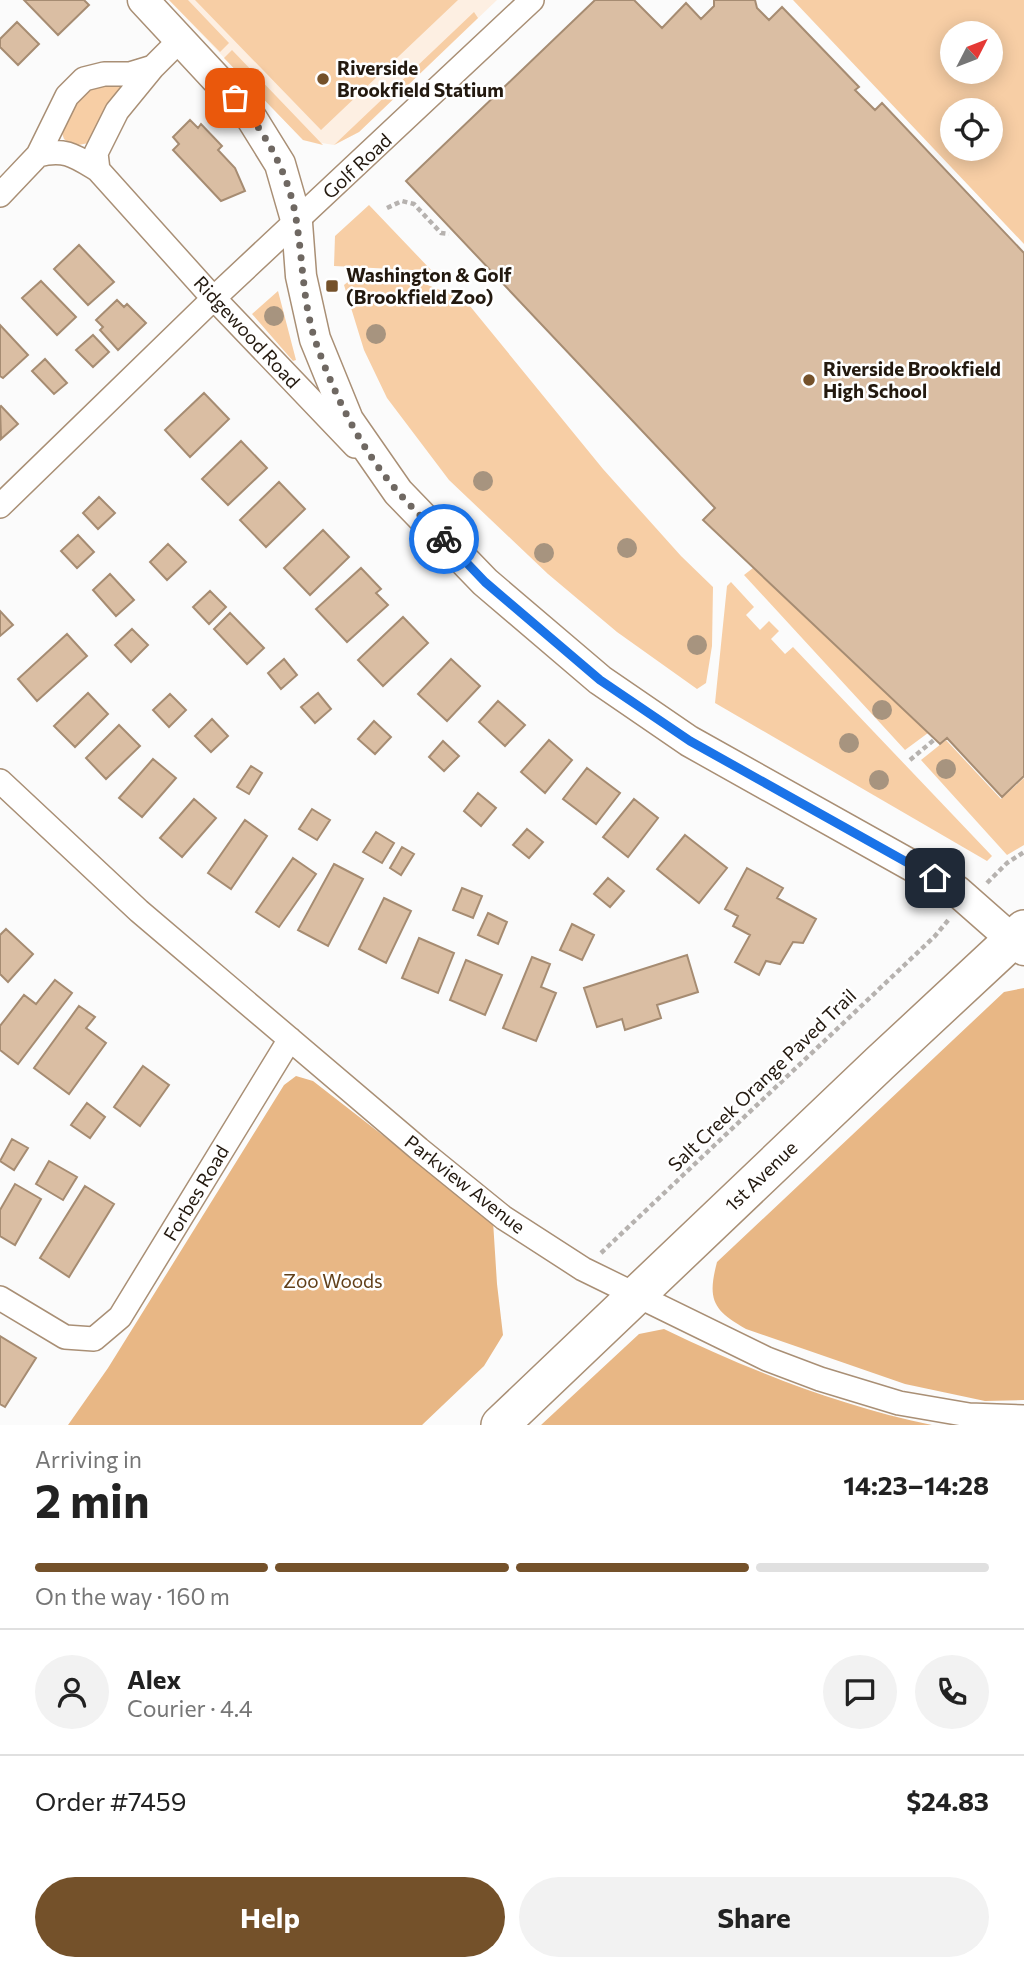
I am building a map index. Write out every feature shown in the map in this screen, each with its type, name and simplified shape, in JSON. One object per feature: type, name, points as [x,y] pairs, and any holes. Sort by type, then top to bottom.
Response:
[{"type":"main road","name":"1st Avenue","points":[[500,1425],[635,1295],[1021,940]]},
{"type":"street","name":"Ridgewood Road","points":[[143,0],[249,114],[280,164],[297,223],[301,276],[315,339],[348,420],[398,492]]},
{"type":"street","name":"Golf Road","points":[[0,506],[214,298],[532,0]]},
{"type":"street","points":[[98,170],[96,153],[117,111],[153,67],[181,39]]},
{"type":"street","points":[[0,195],[38,155],[67,96],[84,79],[104,74],[130,74],[153,67]]},
{"type":"street","name":"Ridgewood Road","points":[[38,155],[61,152],[98,170],[214,298],[485,582],[600,680],[690,741],[957,891],[1021,940]]},
{"type":"street","name":"Parkview Avenue","points":[[0,781],[139,911],[290,1040],[504,1218],[583,1269],[767,1359],[846,1387],[899,1404],[957,1413],[1024,1417]]},
{"type":"street","name":"Forbes Road","points":[[0,1298],[65,1336],[94,1339],[120,1317],[290,1040]]},
{"type":"path","points":[[387,208],[402,201],[414,204],[441,233],[449,234]]},
{"type":"path","points":[[910,760],[935,738]]},
{"type":"path","points":[[1000,870],[1024,852]]},
{"type":"path","name":"Salt Creek Orange Paved Trail","points":[[599,1255],[943,925]]},
{"type":"shaded area","name":"Riverside Brookfield Statium","points":[[169,0],[497,0],[359,132],[334,145],[303,140]]},
{"type":"shaded area","points":[[169,0],[188,0],[229,43],[220,52]]},
{"type":"shaded area","name":"Riverside Brookfield Statium","points":[[195,0],[458,0],[321,130]]},
{"type":"shaded area","points":[[793,0],[1024,0],[1024,244],[945,161],[1003,161],[1003,98],[940,98],[940,155]]},
{"type":"shaded area","points":[[474,12],[478,18],[359,132],[334,145]]},
{"type":"shaded area","points":[[232,50],[323,145],[303,140],[224,58]]},
{"type":"shaded area","points":[[99,85],[121,85],[123,88],[89,143],[73,146],[64,139],[61,130],[80,98]]},
{"type":"shaded area","points":[[369,205],[432,271],[334,266],[335,236]]},
{"type":"shaded area","points":[[349,281],[420,282],[465,300],[603,469],[681,556],[713,587],[712,646],[706,683],[697,689],[617,632],[548,574],[449,480],[387,398],[364,350],[344,285]]},
{"type":"shaded area","points":[[278,291],[296,360],[293,361],[252,314]]},
{"type":"shaded area","points":[[753,568],[928,733],[905,750],[744,575]]},
{"type":"shaded area","points":[[731,582],[754,607],[746,615],[760,630],[769,621],[779,631],[771,639],[785,654],[793,647],[992,856],[987,861],[715,703],[727,586]]},
{"type":"shaded area","points":[[946,740],[1001,799],[1024,778],[1024,845],[1007,855],[921,760]]},
{"type":"green space","points":[[1024,988],[1024,1400],[985,1401],[905,1384],[746,1329],[726,1316],[715,1303],[713,1295],[717,1262],[1004,992]]},
{"type":"green space","name":"Zoo Woods","points":[[296,1076],[313,1081],[493,1221],[503,1335],[484,1366],[422,1425],[68,1425],[108,1368],[284,1085]]},
{"type":"green space","points":[[664,1329],[795,1385],[863,1408],[932,1425],[541,1425],[639,1334]]},
{"type":"building","points":[[24,0],[84,0],[89,5],[58,35]]},
{"type":"building","name":"Riverside Brookfield High School","points":[[595,0],[634,0],[662,28],[686,3],[701,19],[714,6],[714,0],[755,0],[757,8],[769,20],[782,7],[859,87],[855,90],[875,110],[882,103],[1024,253],[1024,776],[1002,797],[947,738],[940,744],[703,520],[715,508],[406,181]]},
{"type":"building","points":[[17,22],[39,44],[18,65],[0,47],[0,39]]},
{"type":"building","points":[[190,120],[198,128],[201,124],[222,146],[218,150],[235,168],[245,191],[221,201],[173,150],[179,144],[173,137]]},
{"type":"building","points":[[79,245],[114,282],[88,305],[54,269]]},
{"type":"building","points":[[41,281],[76,317],[57,335],[22,298]]},
{"type":"building","points":[[117,300],[124,307],[127,304],[146,323],[118,350],[100,330],[103,327],[96,320]]},
{"type":"building","points":[[0,325],[28,355],[3,378],[0,376]]},
{"type":"building","points":[[93,335],[109,352],[93,367],[76,350]]},
{"type":"building","points":[[45,359],[67,383],[54,394],[32,371]]},
{"type":"building","points":[[204,393],[229,419],[190,457],[165,430]]},
{"type":"building","points":[[0,407],[18,424],[1,439]]},
{"type":"building","points":[[241,441],[267,468],[228,505],[202,479]]},
{"type":"building","points":[[279,482],[305,509],[266,547],[240,520]]},
{"type":"building","points":[[99,497],[115,513],[98,529],[83,513]]},
{"type":"building","points":[[323,530],[349,557],[310,595],[284,568]]},
{"type":"building","points":[[78,535],[94,552],[77,568],[61,551]]},
{"type":"building","points":[[168,544],[186,562],[167,580],[150,562]]},
{"type":"building","points":[[361,568],[381,589],[376,593],[388,605],[347,642],[316,609]]},
{"type":"building","points":[[110,574],[134,600],[116,616],[93,590]]},
{"type":"building","points":[[210,591],[226,607],[209,624],[193,607]]},
{"type":"building","points":[[0,611],[13,625],[0,636]]},
{"type":"building","points":[[230,613],[264,648],[247,664],[214,629]]},
{"type":"building","points":[[403,617],[428,643],[383,686],[358,660]]},
{"type":"building","points":[[132,629],[148,645],[131,662],[115,645]]},
{"type":"building","points":[[67,634],[87,656],[37,701],[18,679]]},
{"type":"building","points":[[284,659],[297,675],[281,689],[268,673]]},
{"type":"building","points":[[451,659],[480,686],[447,721],[418,694]]},
{"type":"building","points":[[88,693],[108,714],[75,747],[54,726]]},
{"type":"building","points":[[318,693],[331,709],[315,723],[301,707]]},
{"type":"building","points":[[170,694],[186,710],[169,727],[153,710]]},
{"type":"building","points":[[498,701],[525,725],[505,746],[479,722]]},
{"type":"building","points":[[212,719],[228,736],[211,752],[195,736]]},
{"type":"building","points":[[374,721],[391,737],[375,754],[358,739]]},
{"type":"building","points":[[119,725],[140,746],[106,779],[86,758]]},
{"type":"building","points":[[549,740],[572,760],[545,793],[521,772]]},
{"type":"building","points":[[443,741],[459,756],[444,771],[429,757]]},
{"type":"building","points":[[153,759],[176,778],[142,817],[119,798]]},
{"type":"building","points":[[251,766],[262,773],[249,794],[237,787]]},
{"type":"building","points":[[587,768],[620,793],[596,824],[563,799]]},
{"type":"building","points":[[478,793],[496,808],[481,826],[464,811]]},
{"type":"building","points":[[194,799],[216,818],[182,857],[160,838]]},
{"type":"building","points":[[634,799],[658,818],[628,857],[603,837]]},
{"type":"building","points":[[312,809],[330,820],[317,840],[299,829]]},
{"type":"building","points":[[245,820],[267,836],[231,889],[208,873]]},
{"type":"building","points":[[527,829],[543,842],[529,858],[513,845]]},
{"type":"building","points":[[376,832],[394,843],[382,863],[363,852]]},
{"type":"building","points":[[685,835],[727,868],[699,903],[657,869]]},
{"type":"building","points":[[402,847],[414,854],[401,875],[390,868]]},
{"type":"building","points":[[293,858],[316,874],[279,927],[256,912]]},
{"type":"building","points":[[334,864],[363,879],[328,946],[298,930]]},
{"type":"building","points":[[747,868],[783,888],[777,898],[816,919],[803,943],[793,942],[780,964],[766,961],[759,975],[735,962],[750,935],[733,926],[738,916],[725,909]]},
{"type":"building","points":[[608,878],[624,891],[610,907],[594,894]]},
{"type":"building","points":[[462,888],[482,896],[473,918],[453,910]]},
{"type":"building","points":[[384,898],[411,911],[386,963],[359,949]]},
{"type":"building","points":[[488,913],[507,922],[498,944],[478,935]]},
{"type":"building","points":[[572,924],[594,935],[582,960],[560,950]]},
{"type":"building","points":[[6,929],[33,954],[8,982],[0,974],[0,935]]},
{"type":"building","points":[[419,938],[454,953],[438,993],[402,978]]},
{"type":"building","points":[[687,955],[698,992],[657,1005],[661,1018],[625,1030],[622,1019],[597,1027],[584,988]]},
{"type":"building","points":[[532,957],[550,964],[541,987],[556,993],[536,1041],[503,1028]]},
{"type":"building","points":[[466,960],[502,975],[485,1015],[450,1000]]},
{"type":"building","points":[[55,980],[72,993],[18,1064],[0,1050],[0,1026],[24,995],[36,1004]]},
{"type":"building","points":[[79,1006],[95,1017],[86,1028],[106,1043],[69,1094],[34,1068]]},
{"type":"building","points":[[143,1066],[169,1085],[140,1126],[114,1107]]},
{"type":"building","points":[[87,1103],[105,1117],[90,1138],[71,1125]]},
{"type":"building","points":[[12,1139],[28,1148],[14,1170],[0,1161]]},
{"type":"building","points":[[49,1161],[77,1177],[63,1200],[36,1184]]},
{"type":"building","points":[[15,1184],[41,1199],[15,1245],[0,1236],[0,1210]]},
{"type":"building","points":[[85,1186],[114,1204],[69,1277],[40,1258]]},
{"type":"building","points":[[0,1336],[36,1358],[5,1407],[0,1404]]},
{"type":"way so far","points":[[235,98],[249,114],[280,164],[297,223],[301,276],[315,339],[348,420],[398,492],[444,539]]},
{"type":"place","name":"Riverside Brookfield Statium","points":[[323,79]]},
{"type":"place","name":"Washington & Golf (Brookfield Zoo)","points":[[332,286]]},
{"type":"place","name":"Riverside Brookfield High School","points":[[809,380]]},
{"type":"route","points":[[444,539],[485,582],[600,680],[690,741],[935,878]]}]
